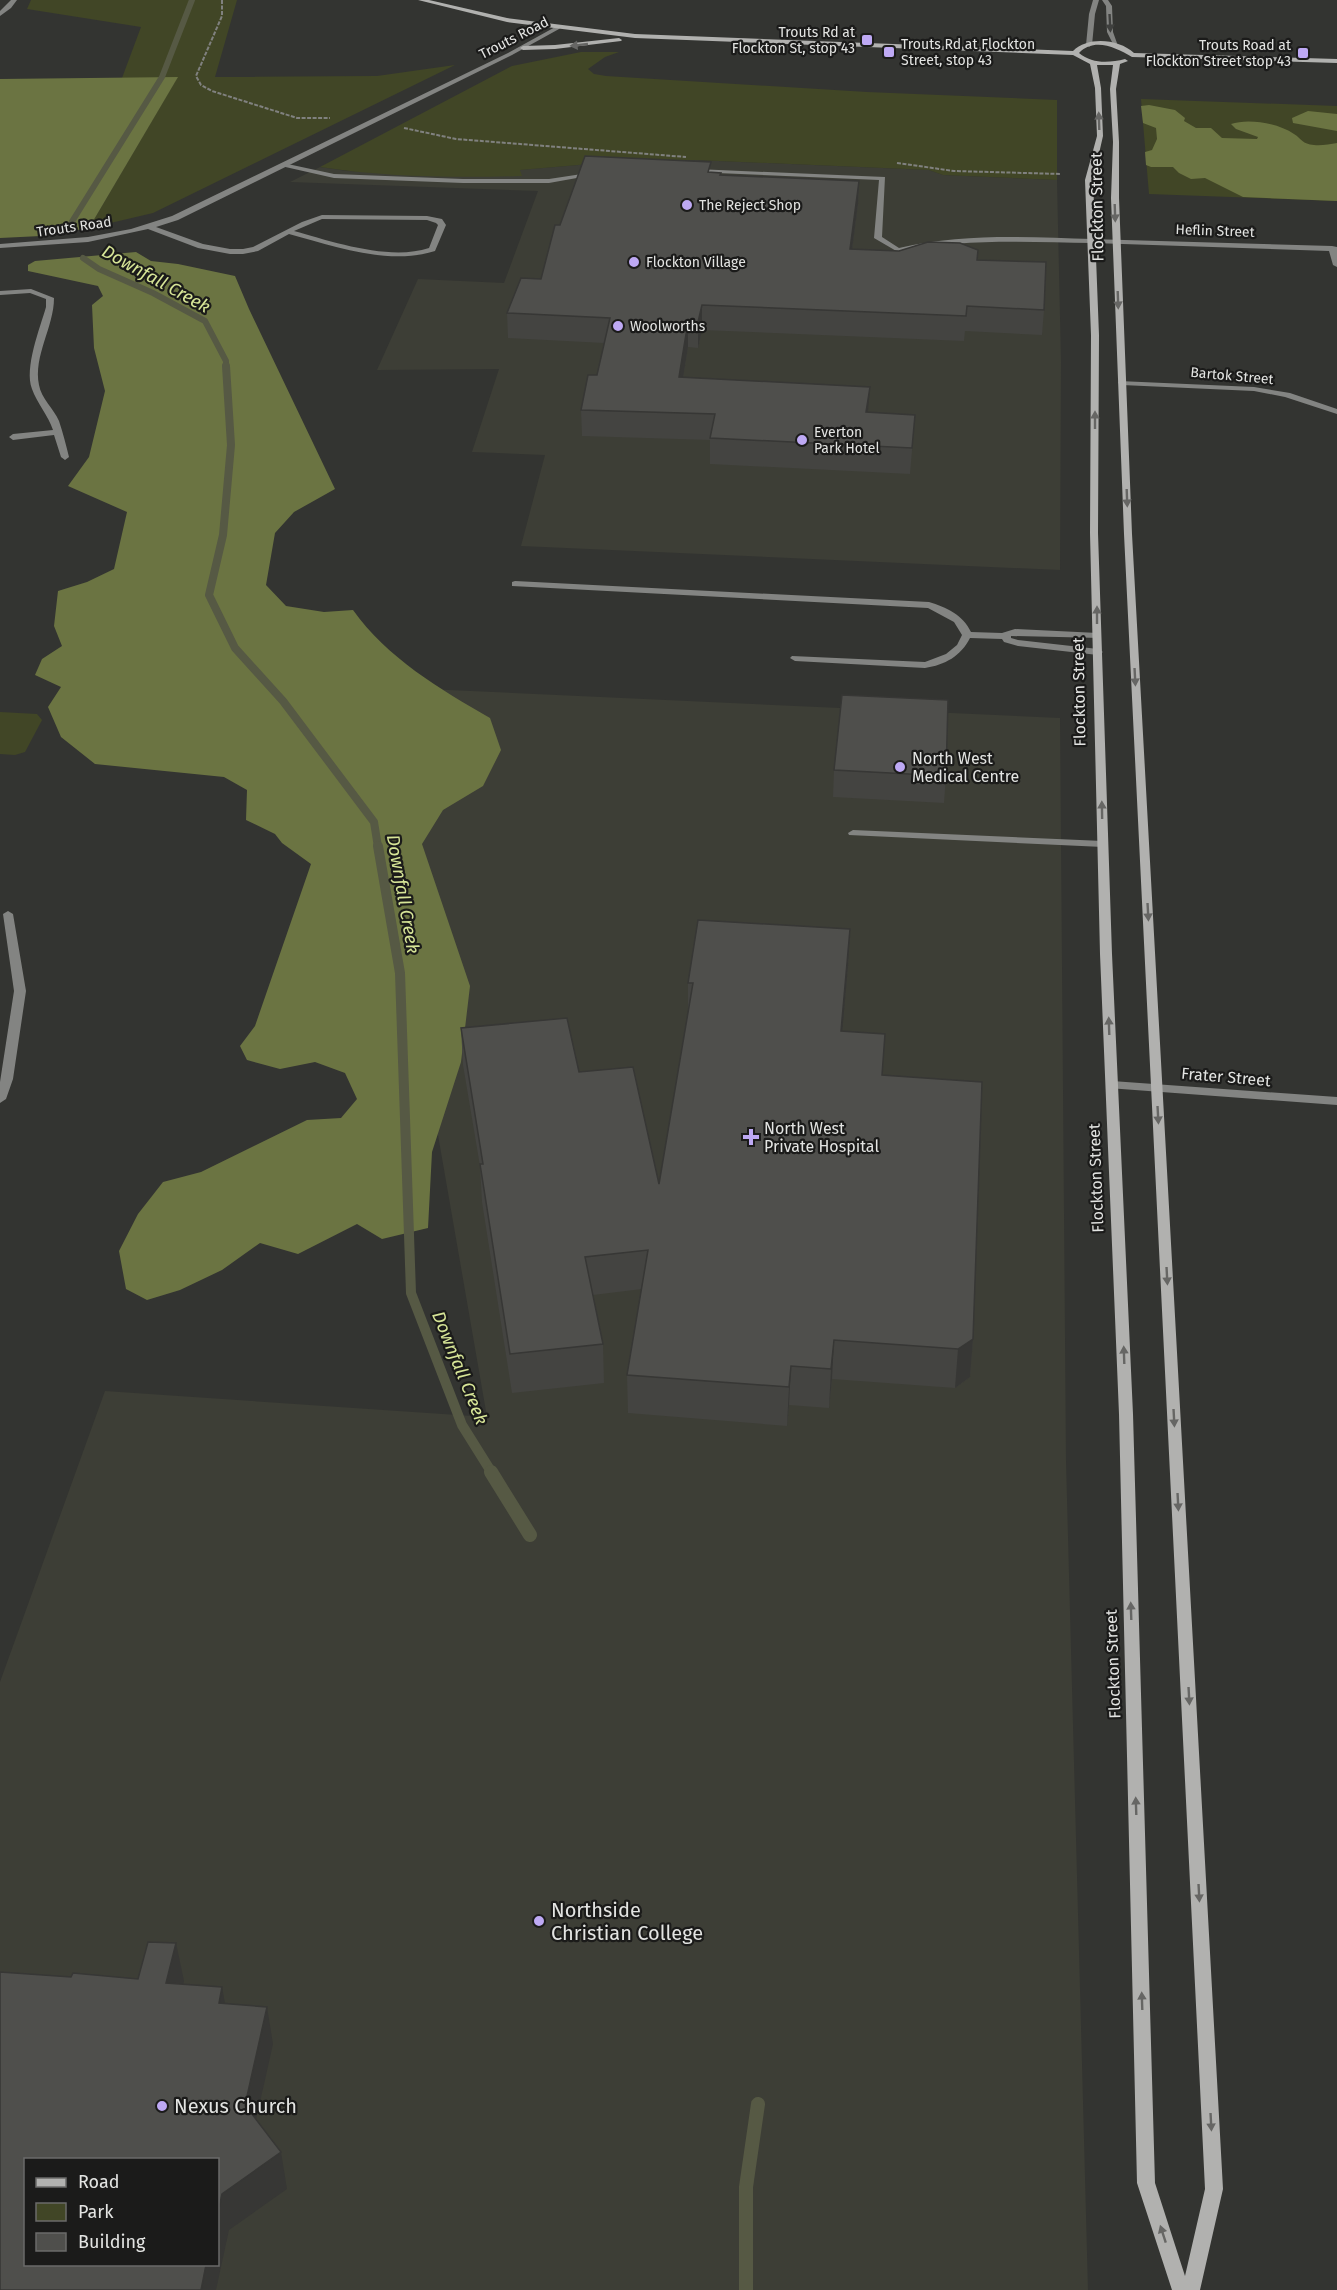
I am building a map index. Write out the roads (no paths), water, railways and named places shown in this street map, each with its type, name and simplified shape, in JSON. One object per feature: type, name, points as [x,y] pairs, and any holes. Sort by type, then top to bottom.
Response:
[{"type":"street","points":[[0,14],[14,0]]},
{"type":"street","points":[[421,0],[483,16],[557,28]]},
{"type":"street","points":[[1089,45],[1093,26],[1092,7],[1096,0]]},
{"type":"street","points":[[1105,0],[1109,6],[1111,36],[1116,45]]},
{"type":"street","name":"Trouts Road","points":[[0,246],[78,241],[148,226],[188,212],[523,48],[557,28],[635,36],[1075,53]]},
{"type":"street","points":[[523,48],[605,42],[635,36]]},
{"type":"street","points":[[1132,55],[1128,49],[1116,45],[1089,45],[1079,48],[1075,53],[1080,58],[1093,62],[1117,63],[1132,55],[1337,61]]},
{"type":"street","name":"Flockton Street","points":[[1093,62],[1098,88],[1100,136],[1089,180],[1096,357],[1094,533],[1102,844],[1126,1413],[1146,2183],[1181,2290]]},
{"type":"street","name":"Flockton Street","points":[[1117,63],[1113,89],[1116,142],[1116,241],[1128,534],[1214,2189],[1191,2290]]},
{"type":"street","points":[[283,165],[334,176],[463,181],[549,181],[584,174],[608,173]]},
{"type":"street","name":"Heflin Street","points":[[686,171],[883,178],[878,237],[898,249],[968,241],[1116,241],[1334,248]]},
{"type":"street","points":[[148,226],[181,240],[234,252],[254,249],[288,232],[314,220],[327,217],[427,218],[439,221],[442,225],[432,249],[415,254],[375,252],[288,232]]},
{"type":"street","points":[[1334,248],[1337,265]]},
{"type":"street","points":[[0,293],[24,291],[40,293],[50,298],[50,307],[36,359],[34,383],[54,420],[65,457]]},
{"type":"street","name":"Bartok Street","points":[[1122,383],[1254,389],[1287,395],[1337,412]]},
{"type":"street","points":[[14,437],[58,432]]},
{"type":"street","points":[[515,584],[929,605],[953,616],[963,626],[967,635],[964,642],[951,655],[933,664],[795,658]]},
{"type":"street","points":[[967,635],[1005,636],[1015,632],[1098,636]]},
{"type":"street","points":[[1005,636],[1007,640],[1018,643],[1098,652]]},
{"type":"street","points":[[853,833],[1102,844]]},
{"type":"street","points":[[0,1099],[7,1079],[20,991],[8,914]]},
{"type":"street","name":"Frater Street","points":[[1112,1084],[1337,1101]]},
{"type":"waterway","name":"Downfall Creek","points":[[68,228],[162,77],[192,0]]},
{"type":"waterway","name":"Downfall Creek","points":[[83,258],[99,269],[153,293],[205,321],[226,361],[226,366]]},
{"type":"waterway","name":"Downfall Creek","points":[[226,366],[231,445],[223,535],[209,595],[235,648],[283,701],[374,822],[378,847]]},
{"type":"waterway","name":"Downfall Creek","points":[[378,846],[400,973],[411,1293],[462,1425],[492,1473]]},
{"type":"waterway","name":"Downfall Creek","points":[[491,1472],[530,1535]]},
{"type":"waterway","name":"Downfall Creek","points":[[746,2290],[746,2187],[758,2104]]},
{"type":"place","name":"Trouts Rd at Flockton St, stop 43","points":[[867,40]]},
{"type":"place","name":"Trouts Rd at Flockton Street, stop 43","points":[[889,52]]},
{"type":"place","name":"Trouts Road at Flockton Street stop 43","points":[[1303,53]]},
{"type":"place","name":"The Reject Shop","points":[[687,205]]},
{"type":"place","name":"Flockton Village","points":[[634,262]]},
{"type":"place","name":"Woolworths","points":[[618,326]]},
{"type":"place","name":"Everton Park Hotel","points":[[802,440]]},
{"type":"place","name":"North West Medical Centre","points":[[900,767]]},
{"type":"place","name":"North West Private Hospital","points":[[751,1137]]},
{"type":"place","name":"Northside Christian College","points":[[539,1921]]},
{"type":"place","name":"Nexus Church","points":[[162,2106]]}]
